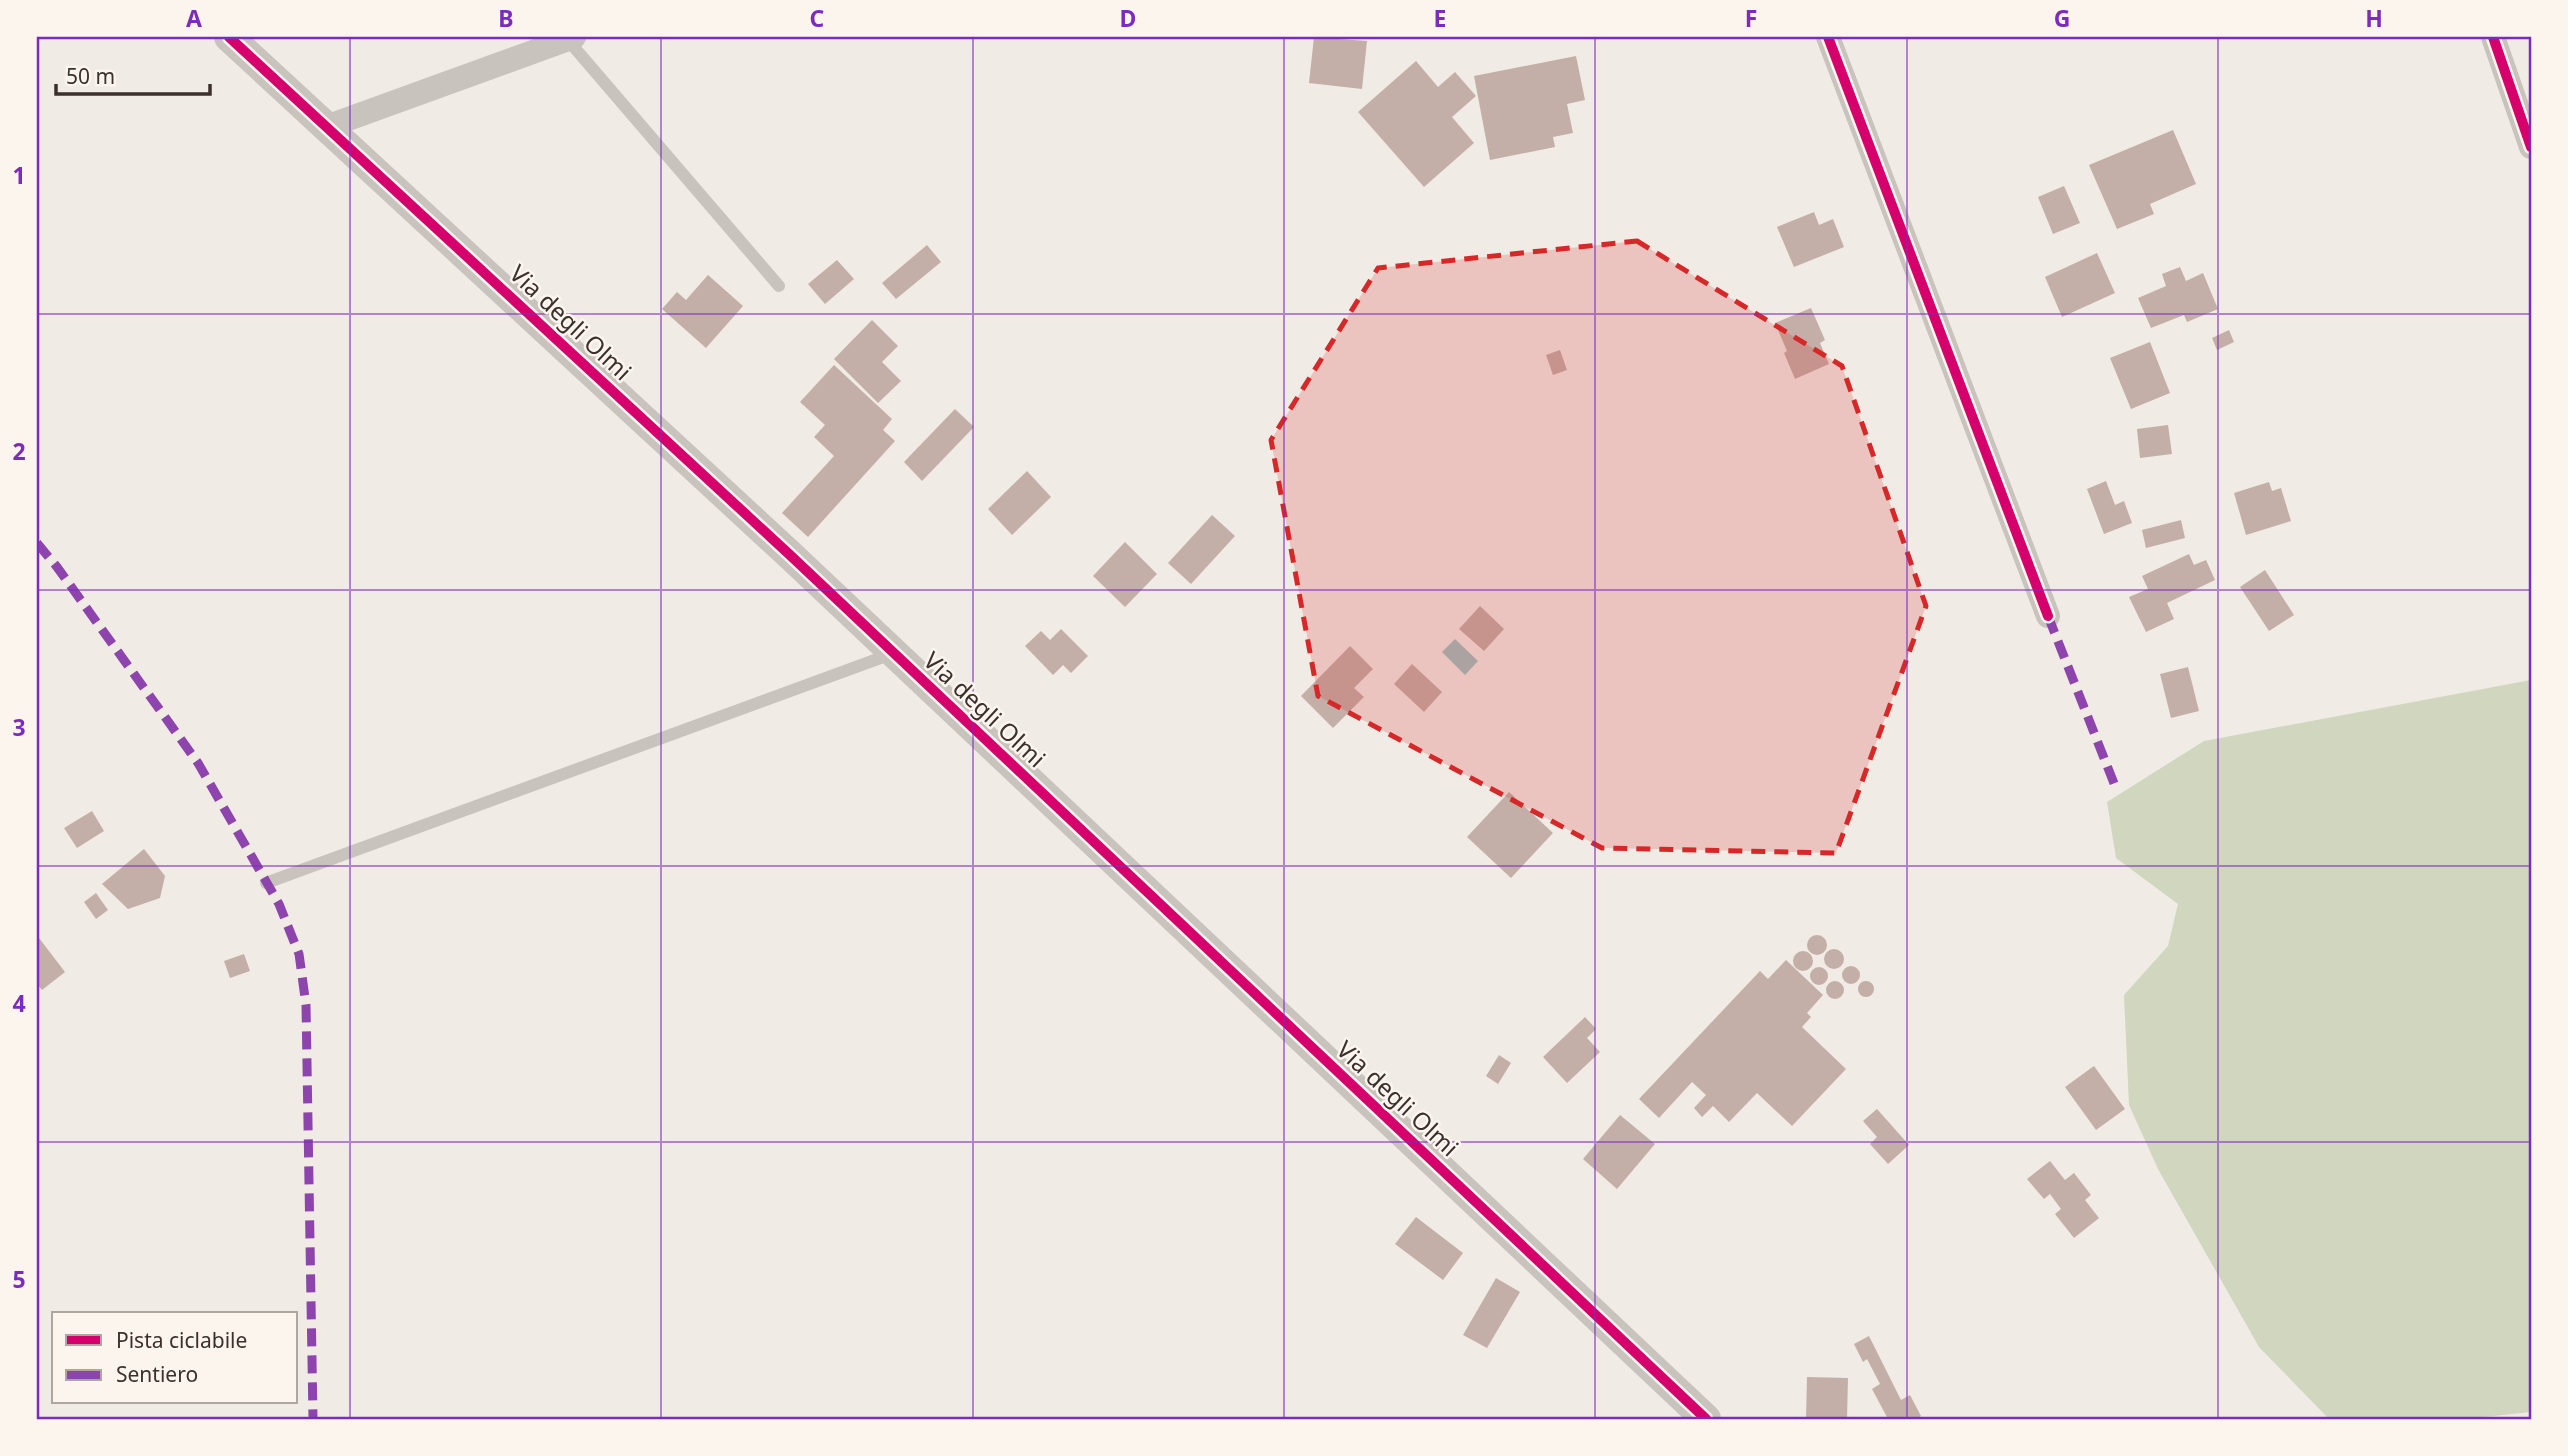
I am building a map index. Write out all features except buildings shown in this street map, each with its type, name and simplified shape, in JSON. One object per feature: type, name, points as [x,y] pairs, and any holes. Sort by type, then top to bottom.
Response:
[{"type":"street","name":"Via degli Olmi","points":[[229,37],[894,653],[1706,1419]]},
{"type":"street","points":[[1828,37],[2048,615]]},
{"type":"street","points":[[2493,37],[2531,147]]},
{"type":"street","points":[[326,127],[571,38]]},
{"type":"lane","points":[[571,38],[779,286]]},
{"type":"lane","points":[[266,883],[894,653]]},
{"type":"highlighted area","points":[[1637,241],[1842,366],[1926,606],[1836,853],[1602,848],[1318,696],[1271,440],[1378,268]]},
{"type":"green space","points":[[2531,680],[2531,1412],[2465,1419],[2329,1419],[2259,1347],[2158,1169],[2129,1105],[2124,995],[2168,946],[2178,904],[2116,858],[2107,802],[2204,741]]},
{"type":"water","points":[[1455,639],[1478,661],[1465,675],[1442,652]]},
{"type":"marked path","points":[[37,543],[198,763],[279,904],[299,954],[306,1005],[313,1419]]},
{"type":"marked path","points":[[2048,616],[2117,791]]},
{"type":"cycle path","points":[[229,37],[790,555],[1706,1419]]},
{"type":"cycle path","points":[[1828,37],[2048,616]]},
{"type":"cycle path","points":[[2493,37],[2531,147]]}]
